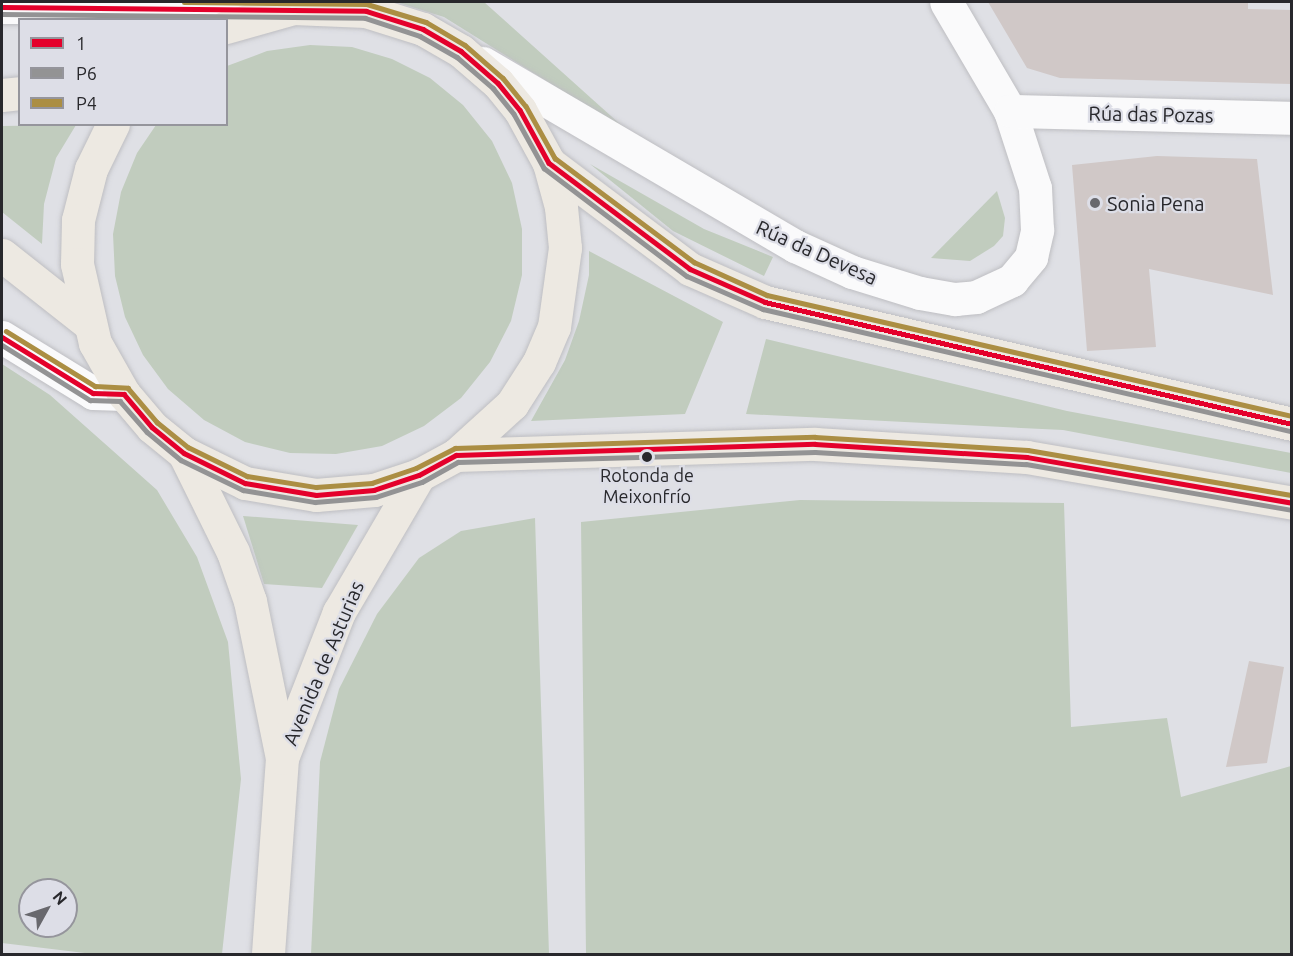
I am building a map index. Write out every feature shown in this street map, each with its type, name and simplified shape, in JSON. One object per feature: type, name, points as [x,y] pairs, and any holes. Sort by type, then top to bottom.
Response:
[{"type":"main road","points":[[112,126],[91,169],[78,220],[77,264],[88,323],[95,343],[124,394],[152,427],[184,453],[245,483],[316,495],[374,490],[419,475],[456,455],[512,404],[539,362],[554,327],[566,248],[561,207],[549,164],[520,111],[498,83],[461,51],[423,29],[366,11],[293,8],[228,26]]},
{"type":"main road","points":[[2,94],[18,93]]},
{"type":"main road","points":[[549,164],[690,268],[765,302],[1292,424]]},
{"type":"main road","points":[[2,255],[88,323]]},
{"type":"main road","points":[[456,455],[815,444],[1027,457],[1292,503]]},
{"type":"main road","name":"Avenida de Asturias","points":[[184,453],[233,552],[250,601],[282,758],[268,945]]},
{"type":"main road","name":"Avenida de Asturias","points":[[282,758],[339,612],[419,475]]},
{"type":"street","name":"Rúa da Devesa","points":[[461,51],[795,246],[892,285],[955,299],[976,297],[1002,288],[1023,269],[1035,245],[1035,188],[1010,111],[946,2]]},
{"type":"street","points":[[2,7],[293,8]]},
{"type":"street","name":"Rúa das Pozas","points":[[1010,111],[1292,118]]},
{"type":"street","points":[[2,337],[93,393],[124,394]]},
{"type":"green space","points":[[396,2],[484,2],[631,134],[444,17]]},
{"type":"green space","points":[[310,45],[352,47],[392,59],[430,78],[463,105],[492,141],[512,183],[522,229],[522,275],[511,321],[490,362],[461,398],[424,426],[382,446],[336,454],[290,453],[245,442],[204,420],[168,389],[143,355],[125,317],[115,276],[113,234],[121,192],[137,153],[155,126],[228,126],[228,66],[267,51]]},
{"type":"green space","points":[[2,126],[75,126],[56,158],[44,204],[42,244],[2,212]]},
{"type":"green space","points":[[590,164],[704,229],[773,257],[764,276],[673,231]]},
{"type":"green space","points":[[997,191],[1005,218],[1003,236],[994,246],[970,261],[931,258]]},
{"type":"green space","points":[[589,251],[723,322],[685,414],[531,421],[565,360],[579,321],[589,275]]},
{"type":"green space","points":[[766,339],[1067,411],[1291,453],[1291,473],[1063,430],[746,414]]},
{"type":"green space","points":[[2,364],[50,395],[157,490],[197,557],[228,642],[241,779],[222,954],[93,954],[2,943]]},
{"type":"green space","points":[[800,500],[1064,503],[1071,727],[1167,718],[1181,797],[1291,766],[1291,954],[586,954],[581,522]]},
{"type":"green space","points":[[243,516],[358,525],[322,588],[264,584]]},
{"type":"green space","points":[[535,518],[549,954],[311,954],[320,762],[339,689],[377,614],[419,558],[461,531]]},
{"type":"building","points":[[988,2],[1248,2],[1248,9],[1292,10],[1292,84],[1060,78],[1027,68]]},
{"type":"building","points":[[1157,156],[1257,159],[1273,295],[1149,269],[1156,347],[1087,351],[1072,165]]},
{"type":"building","points":[[1249,661],[1284,667],[1267,763],[1226,767]]},
{"type":"transit line","name":"P4","points":[[184,2],[367,4],[426,22],[465,45],[503,78],[526,106],[555,158],[694,262],[767,295],[1292,416]]},
{"type":"transit line","name":"1","points":[[2,7],[366,11],[423,29],[461,51],[498,83],[520,110],[549,163],[690,269],[765,302],[1292,424]]},
{"type":"transit line","name":"P6","points":[[2,14],[365,18],[420,36],[457,57],[493,88],[514,114],[544,168],[687,276],[763,309],[1290,431]]},
{"type":"transit line","name":"P4","points":[[6,331],[95,386],[128,388],[157,422],[188,447],[247,476],[316,487],[372,483],[416,468],[455,448],[815,437],[1028,450],[1292,495]]},
{"type":"transit line","name":"1","points":[[2,337],[93,393],[124,394],[152,427],[184,453],[245,483],[316,495],[374,490],[419,475],[456,455],[815,444],[1027,457],[1292,503]]},
{"type":"transit line","name":"P6","points":[[2,345],[90,400],[120,401],[147,432],[181,460],[243,490],[315,502],[376,497],[422,482],[458,462],[815,452],[1026,464],[1291,510]]},
{"type":"place","name":"Sonia Pena","points":[[1095,203]]},
{"type":"place","name":"Rotonda de Meixonfrío","points":[[647,457]]}]
